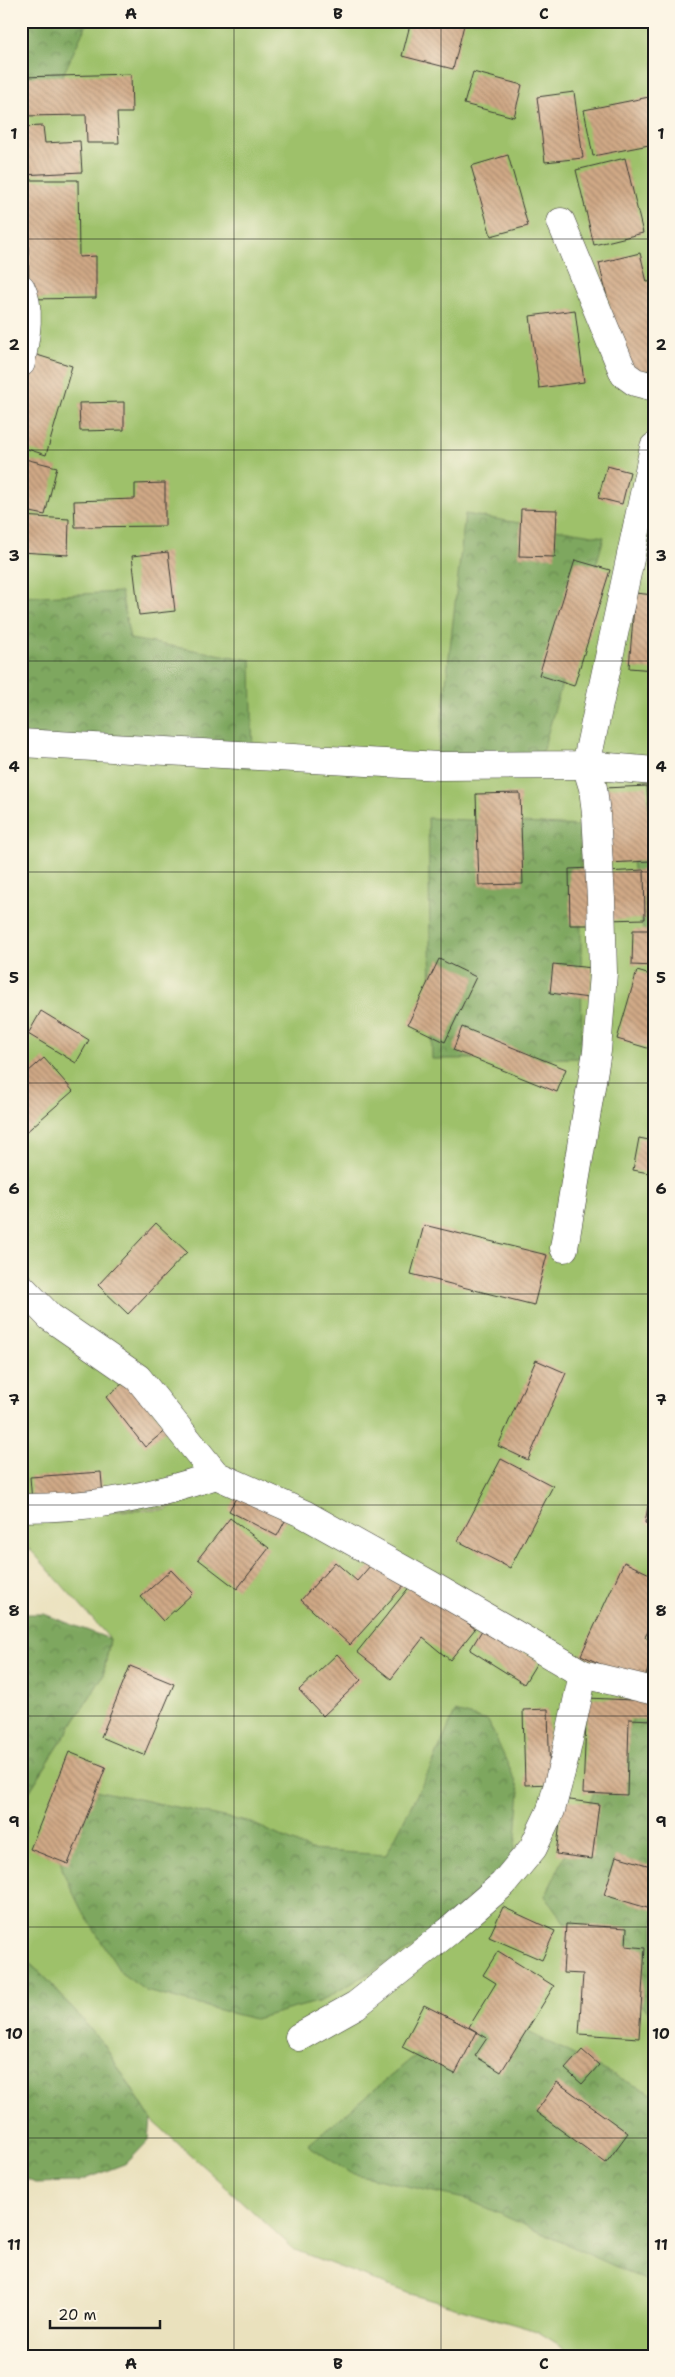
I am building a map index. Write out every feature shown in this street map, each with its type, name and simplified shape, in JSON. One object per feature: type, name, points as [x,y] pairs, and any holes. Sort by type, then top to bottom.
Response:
[{"type":"street","points":[[561,222],[624,374],[635,382],[654,388]]},
{"type":"street","points":[[21,288],[24,296],[26,323],[21,363]]},
{"type":"street","points":[[564,1248],[598,1051],[603,973],[596,814],[586,765],[654,446]]},
{"type":"street","points":[[21,743],[440,766],[586,765],[654,771]]},
{"type":"street","points":[[21,1286],[50,1317],[138,1378],[216,1475],[304,1514],[421,1579],[583,1674],[654,1691]]},
{"type":"street","points":[[21,1508],[69,1508],[102,1504],[181,1487],[216,1475]]},
{"type":"street","points":[[299,2037],[356,2005],[449,1931],[503,1884],[532,1848],[551,1810],[565,1758],[583,1674]]},
{"type":"green space","points":[[21,21],[654,21],[654,2356],[577,2356],[537,2331],[410,2294],[295,2250],[151,2119],[104,2045],[45,1977],[21,1956],[21,1867],[29,1792],[103,1676],[110,1639],[21,1539],[21,1301],[135,1377],[210,1479],[165,1508],[22,1513],[166,1510],[213,1480],[138,1374],[21,1295]]},
{"type":"green space","points":[[21,21],[88,21],[55,92],[21,104]]},
{"type":"green space","points":[[465,514],[604,537],[540,760],[437,764]]},
{"type":"green space","points":[[121,592],[130,639],[251,660],[253,768],[21,743],[21,597]]},
{"type":"green space","points":[[622,799],[654,799],[654,947],[646,948]]},
{"type":"green space","points":[[428,818],[580,826],[582,1058],[432,1059]]},
{"type":"green space","points":[[21,1614],[44,1614],[110,1639],[103,1676],[29,1792],[21,1790]]},
{"type":"green space","points":[[638,1711],[654,1713],[654,2017],[587,1953],[545,1896],[612,1756]]},
{"type":"green space","points":[[455,1712],[488,1721],[520,1791],[514,1858],[414,1947],[321,2001],[254,2019],[146,1991],[121,1973],[81,1909],[63,1872],[52,1825],[76,1786],[252,1823],[310,1850],[386,1855],[433,1763]]},
{"type":"green space","points":[[21,1956],[45,1977],[104,2045],[151,2119],[149,2140],[127,2163],[77,2182],[35,2183],[21,2177]]},
{"type":"green space","points":[[502,2019],[654,2095],[654,2284],[469,2200],[350,2173],[308,2145],[441,2034]]},
{"type":"building","points":[[411,21],[465,21],[453,69],[402,56]]},
{"type":"building","points":[[473,72],[522,85],[514,117],[464,104]]},
{"type":"building","points":[[131,74],[132,113],[117,113],[119,143],[87,143],[86,115],[23,116],[22,77]]},
{"type":"building","points":[[574,92],[583,158],[545,162],[537,97]]},
{"type":"building","points":[[654,96],[654,144],[593,156],[584,110]]},
{"type":"building","points":[[43,126],[45,143],[80,141],[82,172],[21,175],[21,127]]},
{"type":"building","points":[[508,155],[528,226],[491,236],[471,166]]},
{"type":"building","points":[[625,158],[643,233],[594,245],[576,170]]},
{"type":"building","points":[[27,180],[78,180],[79,257],[96,256],[96,298],[29,299]]},
{"type":"building","points":[[640,253],[647,282],[654,281],[654,369],[626,376],[599,263]]},
{"type":"building","points":[[575,310],[584,382],[539,388],[530,316]]},
{"type":"building","points":[[34,354],[72,366],[46,455],[21,447],[21,398]]},
{"type":"building","points":[[124,402],[124,430],[80,431],[79,403]]},
{"type":"building","points":[[21,458],[57,467],[45,515],[21,510]]},
{"type":"building","points":[[607,466],[630,472],[622,504],[598,498]]},
{"type":"building","points":[[165,483],[165,526],[75,527],[74,501],[135,499],[135,484]]},
{"type":"building","points":[[521,509],[557,510],[555,557],[519,556]]},
{"type":"building","points":[[21,516],[69,519],[68,555],[21,552]]},
{"type":"building","points":[[168,552],[175,611],[139,615],[132,556]]},
{"type":"building","points":[[575,560],[610,570],[574,686],[539,675]]},
{"type":"building","points":[[635,593],[654,595],[654,670],[629,668]]},
{"type":"building","points":[[647,786],[651,861],[607,863],[604,788]]},
{"type":"building","points":[[520,793],[523,884],[479,885],[476,794]]},
{"type":"building","points":[[591,868],[592,925],[570,925],[569,869]]},
{"type":"building","points":[[644,870],[645,919],[607,920],[605,872]]},
{"type":"building","points":[[651,906],[654,906],[654,966],[632,965],[633,930],[650,930]]},
{"type":"building","points":[[439,959],[476,977],[445,1042],[408,1024]]},
{"type":"building","points":[[553,964],[593,968],[589,998],[550,993]]},
{"type":"building","points":[[637,971],[654,976],[654,1050],[617,1039]]},
{"type":"building","points":[[41,1011],[89,1040],[76,1063],[28,1034]]},
{"type":"building","points":[[462,1027],[566,1069],[557,1092],[453,1050]]},
{"type":"building","points":[[44,1058],[73,1091],[24,1134],[21,1131],[21,1078]]},
{"type":"building","points":[[639,1138],[654,1141],[654,1174],[633,1170]]},
{"type":"building","points":[[156,1223],[187,1252],[128,1314],[98,1285]]},
{"type":"building","points":[[424,1225],[547,1255],[534,1305],[411,1274]]},
{"type":"building","points":[[536,1360],[566,1373],[528,1460],[498,1446]]},
{"type":"building","points":[[128,1379],[167,1429],[145,1447],[106,1397]]},
{"type":"building","points":[[501,1459],[553,1486],[510,1568],[458,1541]]},
{"type":"building","points":[[101,1472],[103,1496],[32,1502],[30,1477]]},
{"type":"building","points":[[651,1490],[654,1491],[654,1525],[645,1523]]},
{"type":"building","points":[[238,1494],[286,1519],[277,1536],[229,1511]]},
{"type":"building","points":[[230,1518],[269,1548],[237,1589],[198,1559]]},
{"type":"building","points":[[377,1558],[406,1583],[350,1645],[301,1600],[335,1562],[357,1581]]},
{"type":"building","points":[[624,1562],[654,1576],[654,1620],[645,1637],[654,1642],[654,1657],[642,1683],[581,1655]]},
{"type":"building","points":[[171,1570],[193,1593],[163,1621],[141,1597]]},
{"type":"building","points":[[415,1580],[475,1629],[450,1660],[423,1638],[391,1679],[357,1652]]},
{"type":"building","points":[[484,1627],[538,1661],[524,1684],[470,1650]]},
{"type":"building","points":[[337,1654],[361,1680],[323,1716],[299,1690]]},
{"type":"building","points":[[130,1666],[174,1684],[144,1755],[101,1737]]},
{"type":"building","points":[[587,1698],[654,1701],[654,1720],[629,1719],[627,1795],[583,1793]]},
{"type":"building","points":[[548,1709],[550,1784],[525,1785],[523,1710]]},
{"type":"building","points":[[69,1752],[106,1767],[68,1864],[30,1849]]},
{"type":"building","points":[[563,1799],[599,1804],[592,1859],[556,1854]]},
{"type":"building","points":[[616,1856],[654,1867],[654,1910],[604,1895]]},
{"type":"building","points":[[503,1907],[555,1931],[542,1960],[489,1937]]},
{"type":"building","points":[[566,1924],[627,1928],[626,1946],[645,1948],[639,2038],[579,2034],[583,1974],[563,1973]]},
{"type":"building","points":[[498,1951],[554,1986],[501,2072],[475,2056],[487,2038],[469,2027],[496,1983],[483,1975]]},
{"type":"building","points":[[424,2005],[477,2032],[455,2074],[402,2047]]},
{"type":"building","points":[[582,2050],[599,2065],[582,2084],[565,2069]]},
{"type":"building","points":[[557,2082],[628,2133],[606,2163],[536,2112]]}]
